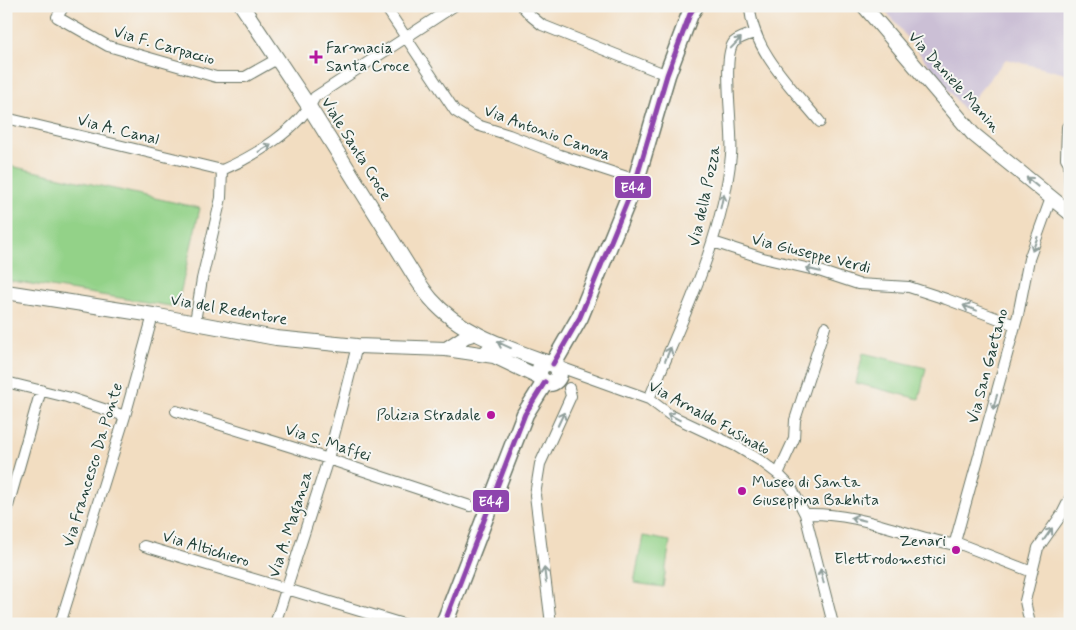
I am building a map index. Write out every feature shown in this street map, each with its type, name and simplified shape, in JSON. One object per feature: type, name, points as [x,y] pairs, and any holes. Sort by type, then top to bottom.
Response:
[{"type":"main road","points":[[444,624],[525,414],[544,381],[553,382],[558,378],[559,372],[553,364],[580,318],[636,180],[667,75],[695,7]]},
{"type":"street","name":"Via F. Carpaccio","points":[[64,6],[57,17],[108,46],[216,77],[245,76],[277,59]]},
{"type":"street","name":"Viale Santa Croce","points":[[242,6],[310,108],[415,276],[432,299],[464,326],[494,356],[544,381]]},
{"type":"street","name":"Via Antonio Canova","points":[[385,6],[455,110],[476,126],[508,135],[560,155],[636,180]]},
{"type":"street","points":[[195,322],[202,279],[221,198],[222,170],[241,162],[274,143],[310,108],[315,97],[454,6]]},
{"type":"street","points":[[522,6],[542,25],[667,75]]},
{"type":"street","points":[[750,6],[750,16],[755,33],[770,60],[820,122]]},
{"type":"street","name":"Via Daniele Manin","points":[[864,6],[974,134],[1068,211]]},
{"type":"street","name":"Via della Pozza","points":[[649,399],[713,242],[731,154],[729,57],[734,42],[743,36],[755,33]]},
{"type":"street","name":"Via A. Canal","points":[[6,118],[222,170]]},
{"type":"street","points":[[1067,127],[1066,158],[1069,163],[1070,191],[1068,211]]},
{"type":"street","name":"Via San Gaetano","points":[[955,542],[1016,326],[1030,259],[1051,198]]},
{"type":"street","name":"Via Giuseppe Verdi","points":[[713,242],[763,258],[819,271],[858,284],[909,287],[1016,326]]},
{"type":"street","name":"Via del Redentore","points":[[6,292],[195,322],[276,338],[357,346],[446,349],[494,356]]},
{"type":"street","name":"Via Francesco Da Ponte","points":[[60,624],[125,416],[153,315]]},
{"type":"street","points":[[778,474],[794,439],[795,420],[825,327]]},
{"type":"street","name":"Viale Santa Croce","points":[[471,335],[553,364]]},
{"type":"street","points":[[446,349],[471,335]]},
{"type":"street","name":"Via A. Maganza","points":[[275,624],[328,459],[357,346]]},
{"type":"street","name":"Via Arnaldo Fusinato","points":[[553,364],[649,399],[670,415],[736,446],[778,474],[791,487],[805,514],[833,624]]},
{"type":"street","points":[[6,382],[41,390],[125,416]]},
{"type":"street","points":[[551,624],[535,495],[540,464],[571,396],[569,388]]},
{"type":"street","points":[[6,513],[41,390]]},
{"type":"street","name":"Via S. Maffei","points":[[176,411],[470,506]]},
{"type":"street","points":[[1030,624],[1025,601],[1038,548],[1066,514],[1070,498]]},
{"type":"street","points":[[805,514],[826,514],[858,518],[924,539],[951,544],[955,542],[1032,572]]},
{"type":"street","name":"Via Altichiero","points":[[144,546],[404,624]]},
{"type":"shaded area","points":[[882,6],[1070,6],[1070,75],[1006,59],[964,110]]},
{"type":"green space","points":[[6,165],[200,208],[177,307],[6,280]]},
{"type":"green space","points":[[863,353],[926,368],[919,399],[856,383]]},
{"type":"green space","points":[[643,536],[670,541],[663,587],[634,583]]},
{"type":"transit line","name":"E44","points":[[553,364],[580,317],[636,180],[667,75],[690,14],[698,6]]},
{"type":"transit line","name":"E44","points":[[444,624],[525,414],[545,382]]},
{"type":"place","name":"Farmacia Santa Croce","points":[[316,57]]},
{"type":"place","name":"Polizia Stradale","points":[[491,415]]},
{"type":"place","name":"Museo di Santa Giuseppina Bakhita","points":[[742,491]]},
{"type":"place","name":"Zenari Elettrodomestici","points":[[956,550]]}]
